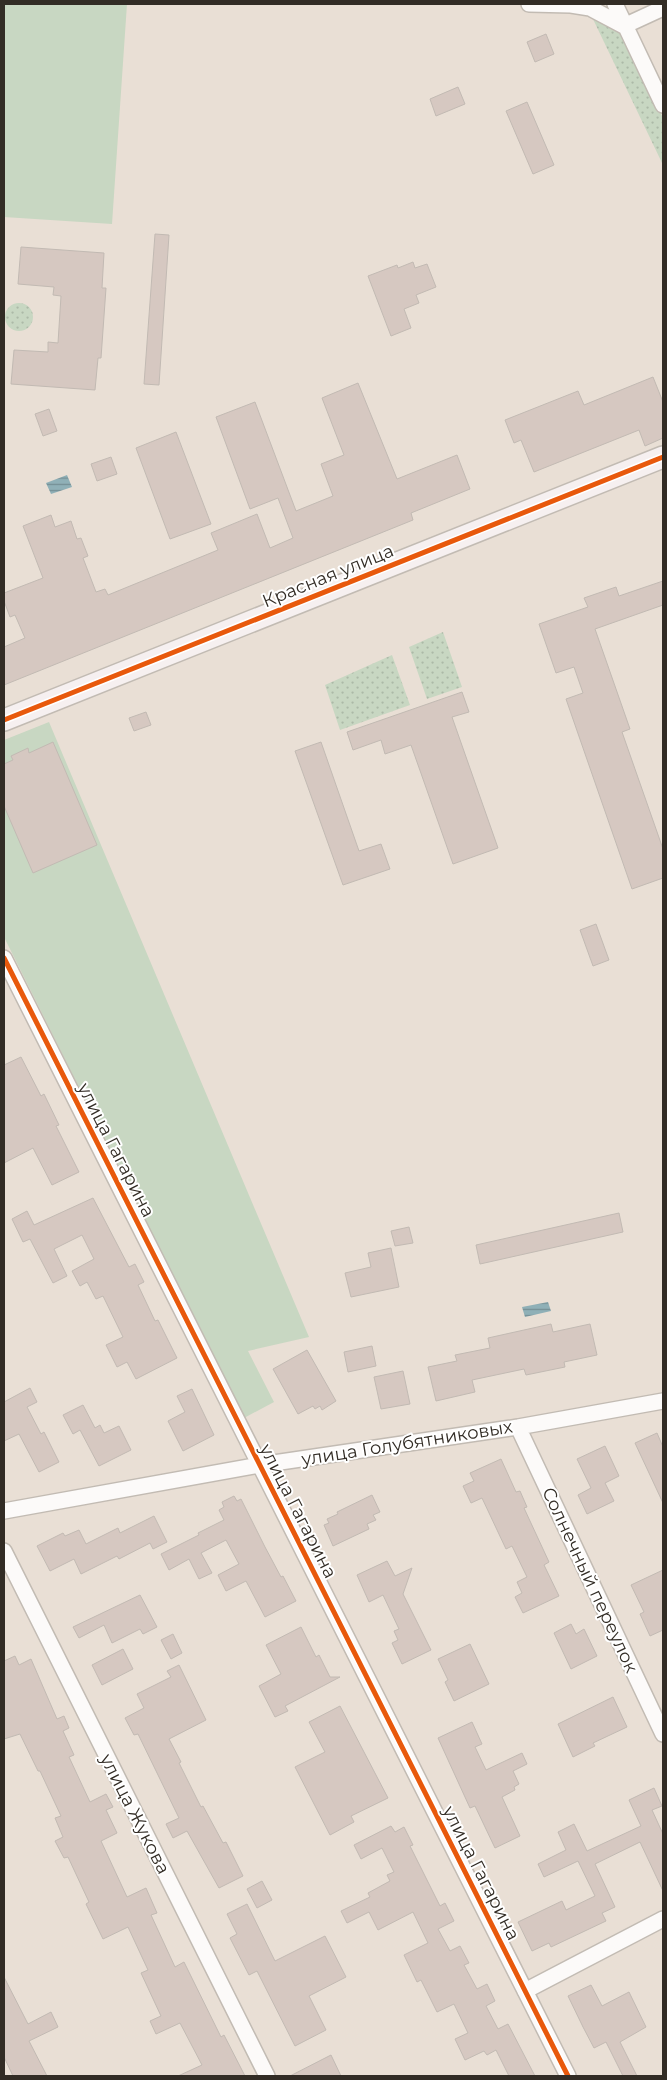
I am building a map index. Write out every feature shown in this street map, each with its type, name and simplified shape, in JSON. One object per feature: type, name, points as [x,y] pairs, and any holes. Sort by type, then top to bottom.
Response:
[{"type":"street","points":[[529,4],[571,5],[590,8],[624,26]]},
{"type":"street","points":[[615,4],[663,105]]},
{"type":"street","points":[[624,26],[663,8]]},
{"type":"street","name":"Красная улица","points":[[4,720],[663,457]]},
{"type":"street","name":"улица Гагарина","points":[[4,958],[568,2076]]},
{"type":"street","name":"улица Голубятниковых","points":[[4,1511],[260,1466],[518,1427],[663,1401]]},
{"type":"street","name":"Солнечный переулок","points":[[518,1427],[663,1734]]},
{"type":"street","name":"улица Жукова","points":[[4,1551],[267,2076]]},
{"type":"street","points":[[525,1991],[663,1919]]},
{"type":"green space","points":[[4,4],[127,4],[112,224],[4,217]]},
{"type":"green space","points":[[592,17],[619,28],[663,118],[663,165]]},
{"type":"green space","points":[[19,303],[29,307],[33,317],[29,327],[19,331],[9,327],[5,317],[9,307]]},
{"type":"green space","points":[[443,632],[462,687],[427,699],[409,647]]},
{"type":"green space","points":[[392,655],[410,705],[340,730],[325,685]]},
{"type":"green space","points":[[49,722],[309,1337],[248,1351],[274,1402],[244,1418],[4,937],[4,740]]},
{"type":"water","points":[[67,475],[72,487],[51,494],[46,483]]},
{"type":"water","points":[[548,1302],[551,1311],[525,1317],[522,1307]]},
{"type":"building","points":[[546,34],[554,54],[535,62],[527,42]]},
{"type":"building","points":[[458,87],[465,104],[436,116],[430,99]]},
{"type":"building","points":[[527,102],[554,165],[533,174],[506,111]]},
{"type":"building","points":[[155,234],[169,235],[159,385],[144,384]]},
{"type":"building","points":[[21,247],[104,253],[102,288],[106,288],[101,358],[98,358],[95,390],[11,384],[14,350],[48,352],[48,342],[58,343],[61,296],[53,295],[54,287],[18,284]]},
{"type":"building","points":[[413,262],[415,268],[427,264],[436,287],[416,295],[419,303],[404,309],[411,328],[391,336],[368,276],[397,265],[398,268]]},
{"type":"building","points":[[653,377],[663,402],[663,438],[645,446],[639,430],[534,472],[521,440],[514,443],[505,420],[578,391],[584,405]]},
{"type":"building","points":[[358,383],[397,479],[457,455],[470,489],[411,513],[413,520],[4,685],[4,647],[25,638],[15,615],[10,617],[4,601],[4,593],[43,578],[23,526],[51,515],[55,527],[71,521],[77,539],[81,538],[88,556],[83,558],[96,592],[105,589],[108,595],[218,550],[211,533],[257,514],[270,548],[293,538],[278,498],[250,509],[216,417],[255,402],[296,511],[333,496],[321,464],[344,455],[322,398]]},
{"type":"building","points":[[49,409],[57,431],[43,436],[35,414]]},
{"type":"building","points":[[176,432],[211,524],[170,539],[136,448]]},
{"type":"building","points":[[111,457],[117,474],[97,481],[91,464]]},
{"type":"building","points":[[663,581],[663,605],[595,629],[630,729],[622,732],[663,849],[663,878],[632,889],[566,699],[583,693],[574,667],[556,673],[539,624],[588,607],[584,598],[616,587],[619,596]]},
{"type":"building","points":[[462,692],[469,712],[452,717],[498,848],[453,864],[411,745],[385,754],[381,740],[353,750],[347,732]]},
{"type":"building","points":[[146,712],[151,725],[134,731],[129,718]]},
{"type":"building","points":[[53,742],[97,845],[33,873],[4,806],[4,764],[13,760],[11,756],[28,748],[29,753]]},
{"type":"building","points":[[321,742],[359,851],[381,844],[390,869],[343,885],[295,751]]},
{"type":"building","points":[[596,924],[609,960],[593,966],[580,930]]},
{"type":"building","points":[[21,1057],[41,1096],[44,1094],[59,1125],[56,1126],[79,1172],[52,1185],[33,1148],[4,1163],[4,1065]]},
{"type":"building","points":[[93,1198],[129,1267],[135,1264],[144,1282],[138,1285],[155,1321],[158,1320],[177,1358],[136,1379],[127,1362],[117,1367],[106,1345],[123,1337],[103,1296],[96,1299],[87,1282],[80,1286],[72,1271],[94,1259],[82,1235],[54,1249],[67,1276],[53,1283],[30,1239],[23,1242],[12,1219],[27,1211],[34,1225]]},
{"type":"building","points":[[619,1213],[623,1232],[480,1264],[476,1245]]},
{"type":"building","points":[[409,1227],[413,1243],[395,1246],[391,1231]]},
{"type":"building","points":[[391,1248],[399,1287],[351,1297],[345,1273],[371,1267],[368,1253]]},
{"type":"building","points":[[551,1324],[553,1332],[590,1324],[597,1355],[564,1362],[565,1367],[526,1375],[524,1369],[472,1380],[475,1392],[436,1401],[428,1367],[457,1361],[455,1355],[490,1348],[488,1338]]},
{"type":"building","points":[[372,1346],[376,1366],[348,1372],[344,1352]]},
{"type":"building","points":[[307,1350],[336,1401],[322,1410],[320,1406],[315,1409],[313,1406],[298,1414],[273,1369]]},
{"type":"building","points":[[403,1371],[410,1404],[381,1409],[374,1377]]},
{"type":"building","points":[[30,1388],[37,1402],[27,1407],[41,1434],[44,1432],[59,1462],[39,1472],[19,1434],[4,1441],[4,1402]]},
{"type":"building","points":[[192,1389],[214,1435],[183,1451],[168,1421],[185,1412],[177,1396]]},
{"type":"building","points":[[83,1405],[95,1428],[100,1425],[104,1433],[119,1426],[131,1450],[99,1466],[80,1430],[73,1434],[63,1415]]},
{"type":"building","points":[[657,1433],[663,1447],[663,1503],[635,1443]]},
{"type":"building","points":[[605,1446],[619,1476],[605,1483],[614,1501],[587,1514],[578,1495],[591,1488],[577,1459]]},
{"type":"building","points":[[501,1459],[516,1492],[520,1491],[527,1507],[524,1508],[549,1562],[544,1565],[559,1596],[523,1613],[515,1597],[522,1593],[517,1582],[527,1577],[512,1546],[506,1549],[482,1498],[471,1503],[463,1486],[474,1481],[470,1473]]},
{"type":"building","points":[[372,1495],[380,1512],[373,1515],[376,1520],[367,1524],[369,1529],[333,1546],[324,1525],[329,1523],[327,1519]]},
{"type":"building","points":[[234,1496],[237,1501],[241,1499],[281,1577],[283,1576],[296,1601],[265,1617],[246,1581],[226,1591],[218,1575],[239,1564],[226,1540],[201,1553],[212,1573],[199,1579],[189,1559],[169,1570],[161,1554],[224,1520],[219,1510],[224,1507],[222,1502]]},
{"type":"building","points":[[154,1516],[167,1542],[153,1549],[150,1543],[119,1559],[117,1556],[81,1574],[74,1559],[50,1571],[37,1546],[63,1533],[65,1536],[79,1530],[86,1544],[118,1528],[120,1533]]},
{"type":"building","points":[[387,1561],[395,1576],[412,1568],[403,1594],[431,1650],[402,1664],[392,1643],[398,1640],[394,1631],[399,1629],[383,1595],[369,1602],[357,1575]]},
{"type":"building","points":[[663,1570],[663,1630],[650,1636],[640,1614],[644,1612],[631,1585]]},
{"type":"building","points":[[140,1595],[157,1627],[143,1634],[140,1629],[112,1643],[104,1625],[79,1638],[73,1627]]},
{"type":"building","points":[[571,1624],[576,1634],[584,1629],[597,1656],[571,1669],[554,1633]]},
{"type":"building","points":[[301,1627],[316,1657],[319,1655],[330,1677],[340,1677],[285,1706],[288,1711],[275,1717],[259,1686],[281,1674],[266,1645]]},
{"type":"building","points":[[173,1634],[182,1653],[171,1659],[161,1640]]},
{"type":"building","points":[[470,1644],[489,1684],[454,1701],[445,1682],[448,1680],[438,1659]]},
{"type":"building","points":[[123,1649],[133,1669],[102,1685],[92,1665]]},
{"type":"building","points":[[15,1656],[19,1665],[31,1659],[57,1719],[64,1716],[69,1728],[63,1731],[74,1755],[69,1757],[90,1802],[106,1794],[113,1807],[106,1810],[117,1833],[101,1841],[127,1897],[146,1888],[157,1913],[151,1915],[175,1967],[184,1962],[221,2037],[224,2035],[245,2076],[178,2076],[202,2065],[180,2023],[156,2034],[150,2021],[161,2016],[141,1973],[148,1970],[128,1927],[103,1939],[86,1904],[89,1902],[68,1857],[64,1858],[55,1841],[63,1837],[55,1818],[61,1816],[40,1771],[38,1771],[20,1734],[4,1739],[4,1661]]},
{"type":"building","points":[[179,1665],[206,1720],[169,1739],[201,1807],[203,1806],[223,1843],[226,1842],[243,1876],[219,1888],[187,1831],[173,1838],[166,1824],[179,1818],[138,1734],[134,1735],[125,1718],[144,1708],[137,1694],[171,1677],[167,1671]]},
{"type":"building","points":[[613,1697],[627,1727],[593,1743],[595,1746],[573,1757],[558,1724]]},
{"type":"building","points":[[340,1706],[388,1798],[351,1816],[354,1822],[330,1835],[295,1767],[325,1752],[309,1722]]},
{"type":"building","points":[[472,1722],[482,1744],[475,1747],[486,1770],[522,1753],[527,1764],[513,1771],[519,1784],[514,1787],[515,1790],[502,1797],[520,1836],[495,1848],[475,1806],[470,1808],[438,1738]]},
{"type":"building","points":[[654,1788],[662,1806],[652,1810],[663,1834],[663,1891],[640,1842],[595,1864],[615,1907],[602,1913],[606,1921],[551,1947],[549,1943],[532,1951],[518,1922],[562,1901],[566,1910],[595,1896],[578,1861],[544,1877],[538,1864],[566,1850],[558,1832],[574,1824],[587,1851],[641,1826],[629,1800]]},
{"type":"building","points":[[391,1826],[395,1832],[404,1827],[413,1845],[410,1846],[440,1906],[445,1903],[454,1921],[438,1929],[450,1951],[460,1946],[469,1963],[464,1965],[477,1989],[487,1984],[495,2001],[486,2006],[498,2029],[508,2024],[535,2076],[509,2076],[496,2050],[487,2055],[484,2051],[465,2060],[455,2039],[468,2033],[454,2004],[437,2012],[421,1980],[417,1982],[404,1955],[428,1943],[413,1912],[378,1930],[369,1912],[347,1923],[341,1911],[370,1897],[368,1893],[390,1881],[387,1875],[394,1872],[382,1848],[361,1859],[354,1845]]},
{"type":"building","points":[[262,1881],[272,1900],[257,1908],[247,1889]]},
{"type":"building","points":[[247,1904],[275,1961],[325,1936],[346,1977],[309,1996],[326,2030],[295,2046],[257,1971],[249,1975],[230,1938],[237,1934],[227,1914]]},
{"type":"building","points":[[4,1977],[28,2024],[51,2012],[58,2027],[29,2041],[47,2076],[13,2076],[4,2057]]},
{"type":"building","points":[[591,1985],[602,2006],[629,1992],[646,2027],[620,2042],[637,2076],[623,2076],[606,2042],[594,2048],[583,2027],[568,1996]]},
{"type":"building","points":[[331,2055],[341,2076],[290,2076]]},
{"type":"cycle path","points":[[4,720],[663,457]]},
{"type":"cycle path","points":[[4,958],[568,2076]]}]
